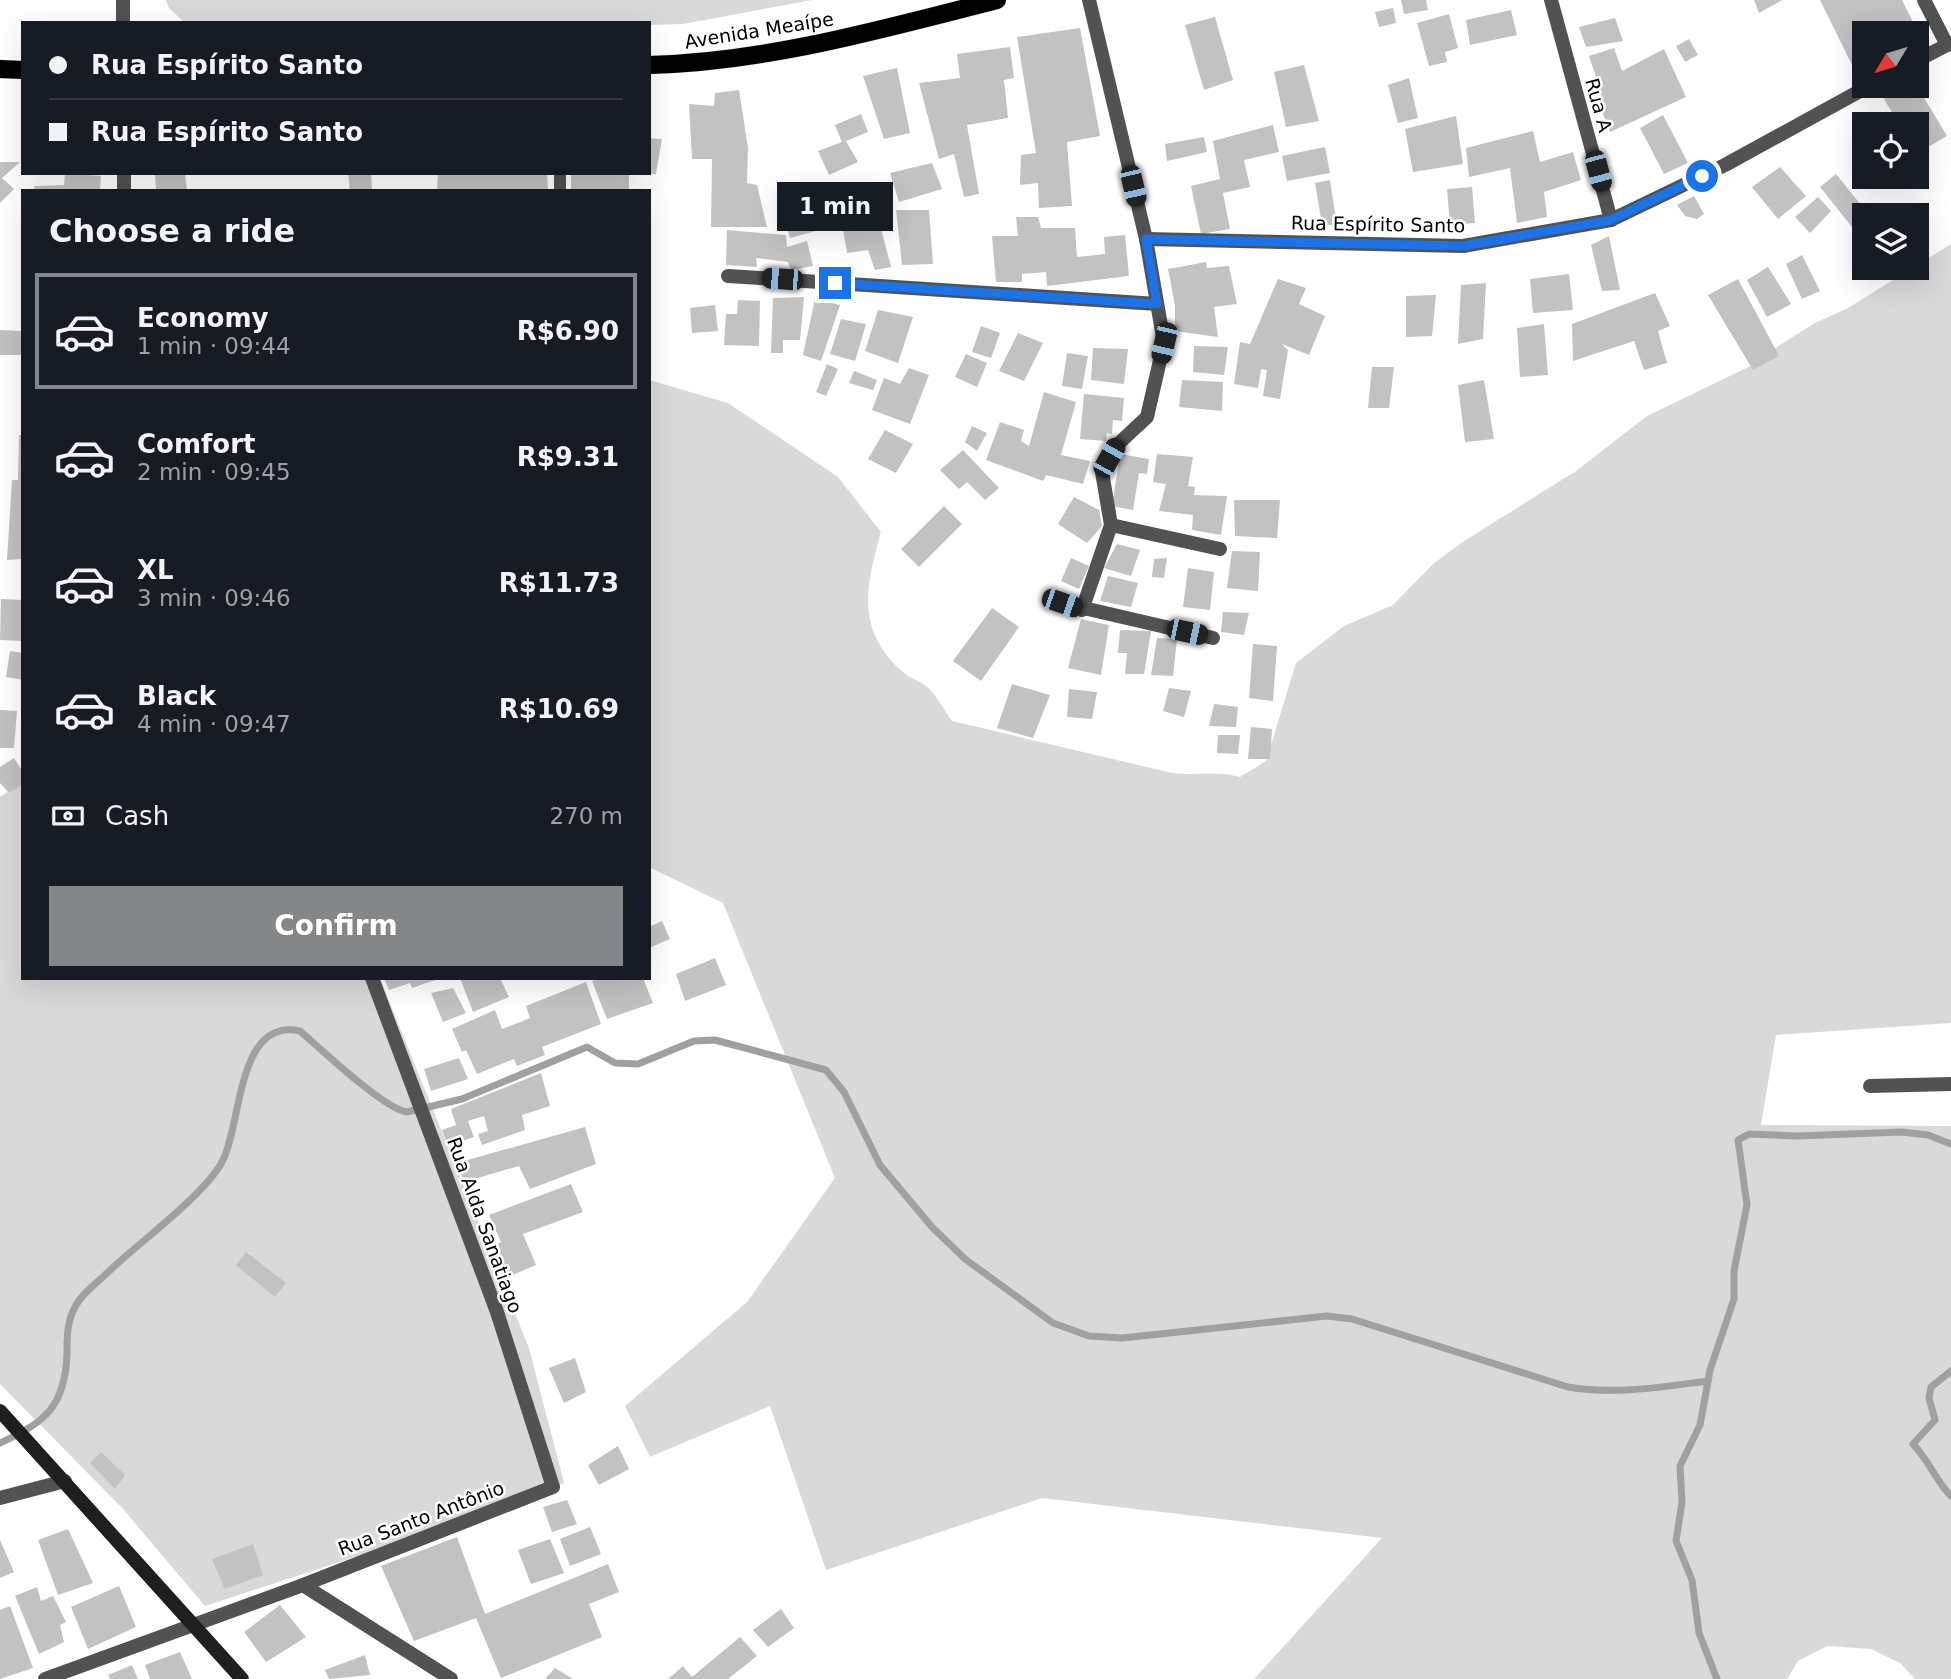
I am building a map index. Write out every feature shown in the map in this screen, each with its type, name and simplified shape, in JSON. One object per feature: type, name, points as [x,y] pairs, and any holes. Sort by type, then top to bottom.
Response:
[{"type":"main road","name":"Avenida Meaípe","points":[[651,65],[692,64],[853,37],[997,0]]},
{"type":"main road","points":[[0,69],[21,70]]},
{"type":"street","points":[[123,0],[123,21]]},
{"type":"street","points":[[1082,610],[1111,525],[1102,472],[1116,445],[1147,417],[1164,343],[1146,239],[1089,0]]},
{"type":"street","name":"Rua A","points":[[1551,0],[1611,220]]},
{"type":"street","points":[[1924,0],[1949,44],[1929,54]]},
{"type":"street","name":"Rua Espírito Santo","points":[[1146,239],[1463,246],[1611,220],[1725,165],[1852,95]]},
{"type":"street","points":[[728,276],[1157,304]]},
{"type":"street","points":[[1111,525],[1220,549]]},
{"type":"street","points":[[1062,603],[1082,610],[1213,638]]},
{"type":"street","name":"Rua Alda Sanatiago","points":[[373,980],[497,1312],[553,1487]]},
{"type":"street","points":[[1870,1086],[1951,1084]]},
{"type":"street","points":[[0,1411],[242,1679]]},
{"type":"street","points":[[0,1498],[65,1481]]},
{"type":"street","name":"Rua Santo Antônio","points":[[46,1679],[196,1626],[553,1487]]},
{"type":"street","points":[[303,1585],[451,1679]]},
{"type":"shaded area","points":[[166,0],[812,0],[683,24],[651,25],[651,21],[183,21],[169,8]]},
{"type":"shaded area","points":[[1951,244],[1951,1023],[1776,1035],[1761,1125],[1951,1126],[1951,1679],[1915,1679],[1900,1663],[1871,1649],[1827,1646],[1798,1661],[1787,1679],[1254,1679],[1382,1538],[1042,1498],[826,1570],[770,1406],[650,1457],[625,1406],[747,1302],[835,1178],[723,903],[651,868],[651,381],[728,403],[838,477],[881,532],[871,571],[868,606],[877,640],[903,672],[930,689],[952,721],[1172,773],[1240,777],[1266,761],[1296,663],[1344,626],[1393,605],[1433,564],[1461,543],[1576,471],[1647,416],[1763,360],[1777,347],[1813,324],[1848,308],[1893,280],[1929,280],[1929,258]]},
{"type":"shaded area","points":[[21,783],[21,980],[381,980],[529,1348],[564,1483],[498,1510],[205,1606],[123,1509],[0,1384],[0,797]]},
{"type":"building","points":[[1401,0],[1426,0],[1428,10],[1404,14]]},
{"type":"building","points":[[1754,0],[1782,0],[1759,13]]},
{"type":"building","points":[[1820,0],[1902,0],[1912,21],[1852,21],[1852,65]]},
{"type":"building","points":[[1393,8],[1396,23],[1379,27],[1375,12]]},
{"type":"building","points":[[1511,10],[1517,35],[1470,45],[1466,20]]},
{"type":"building","points":[[1449,14],[1458,48],[1445,52],[1447,62],[1429,66],[1417,23]]},
{"type":"building","points":[[1215,17],[1233,80],[1204,90],[1185,25]]},
{"type":"building","points":[[1615,18],[1623,41],[1586,47],[1579,27]]},
{"type":"building","points":[[1080,28],[1100,136],[1067,142],[1072,206],[1039,208],[1038,183],[1020,185],[1021,155],[1036,153],[1017,37]]},
{"type":"building","points":[[1689,39],[1698,55],[1685,62],[1676,46]]},
{"type":"building","points":[[1010,47],[1014,78],[1004,80],[1008,118],[967,125],[979,194],[964,197],[954,154],[939,159],[919,83],[960,78],[957,54]]},
{"type":"building","points":[[1614,48],[1622,71],[1664,49],[1686,97],[1610,132],[1592,86],[1598,83],[1589,56]]},
{"type":"building","points":[[1304,65],[1319,121],[1286,127],[1274,72]]},
{"type":"building","points":[[897,68],[910,133],[884,139],[863,76]]},
{"type":"building","points":[[1409,78],[1418,118],[1398,123],[1388,85]]},
{"type":"building","points":[[739,90],[748,148],[747,183],[757,185],[767,227],[711,227],[712,159],[692,159],[689,104],[714,106],[715,93]]},
{"type":"building","points":[[1924,98],[1947,136],[1929,146],[1929,112],[1892,112],[1884,99]]},
{"type":"building","points":[[861,114],[868,132],[846,141],[858,162],[829,175],[818,151],[842,142],[835,125]]},
{"type":"building","points":[[1663,115],[1688,163],[1664,174],[1640,128]]},
{"type":"building","points":[[1456,116],[1463,164],[1413,172],[1405,129]]},
{"type":"building","points":[[1273,125],[1279,152],[1244,160],[1250,187],[1223,193],[1230,229],[1201,234],[1191,186],[1220,179],[1213,141]]},
{"type":"building","points":[[1533,131],[1540,162],[1573,152],[1581,180],[1544,192],[1547,217],[1517,223],[1510,168],[1469,177],[1466,148]]},
{"type":"building","points":[[1204,137],[1207,152],[1167,161],[1165,144]]},
{"type":"building","points":[[651,138],[662,139],[656,174],[651,174]]},
{"type":"building","points":[[1325,147],[1330,173],[1287,181],[1282,156]]},
{"type":"building","points":[[0,162],[20,162],[2,178],[14,189],[0,203]]},
{"type":"building","points":[[932,163],[942,189],[899,202],[890,173]]},
{"type":"building","points":[[1780,167],[1806,196],[1778,219],[1752,187]]},
{"type":"building","points":[[1836,174],[1859,203],[1852,203],[1852,227],[1820,187]]},
{"type":"building","points":[[65,175],[101,176],[100,189],[35,189],[34,186],[64,185]]},
{"type":"building","points":[[155,175],[185,175],[187,189],[156,189]]},
{"type":"building","points":[[348,175],[371,175],[372,189],[350,189]]},
{"type":"building","points":[[438,175],[547,175],[548,189],[437,189]]},
{"type":"building","points":[[571,175],[629,175],[629,189],[571,189]]},
{"type":"building","points":[[1330,180],[1337,226],[1322,224],[1315,183]]},
{"type":"building","points":[[1472,187],[1475,223],[1450,225],[1447,189]]},
{"type":"building","points":[[832,189],[841,224],[790,238],[780,203]]},
{"type":"building","points":[[1694,196],[1704,214],[1697,219],[1685,216],[1677,205]]},
{"type":"building","points":[[1818,197],[1831,211],[1810,233],[1795,217]]},
{"type":"building","points":[[896,210],[929,210],[933,264],[902,265]]},
{"type":"building","points":[[1016,217],[1038,217],[1041,228],[1075,228],[1077,257],[1105,254],[1104,237],[1125,235],[1129,276],[1047,286],[1046,272],[1022,274],[1022,282],[996,282],[992,236],[1018,236]]},
{"type":"building","points":[[879,221],[891,267],[875,270],[868,250],[847,253],[843,229]]},
{"type":"building","points":[[727,230],[786,235],[787,247],[807,241],[813,266],[791,270],[788,262],[756,258],[757,267],[726,265]]},
{"type":"building","points":[[1609,236],[1620,290],[1602,291],[1591,245]]},
{"type":"building","points":[[1802,255],[1820,291],[1802,299],[1786,264]]},
{"type":"building","points":[[1206,262],[1207,268],[1229,266],[1237,304],[1214,307],[1218,337],[1175,331],[1175,306],[1168,269]]},
{"type":"building","points":[[1768,267],[1791,304],[1767,317],[1747,280]]},
{"type":"building","points":[[1569,274],[1573,310],[1533,313],[1530,279]]},
{"type":"building","points":[[1278,279],[1306,288],[1299,304],[1325,316],[1309,355],[1282,344],[1288,350],[1280,399],[1263,396],[1267,370],[1261,369],[1258,388],[1234,384],[1240,342],[1250,344]]},
{"type":"building","points":[[1738,279],[1779,356],[1753,370],[1708,295]]},
{"type":"building","points":[[1486,283],[1483,339],[1458,344],[1461,285]]},
{"type":"building","points":[[1655,293],[1670,326],[1658,331],[1667,363],[1644,370],[1634,341],[1573,361],[1572,324]]},
{"type":"building","points":[[1436,295],[1432,336],[1406,337],[1406,296]]},
{"type":"building","points":[[804,297],[800,340],[783,340],[783,353],[771,353],[773,298]]},
{"type":"building","points":[[815,299],[840,305],[821,361],[803,355]]},
{"type":"building","points":[[738,300],[760,301],[759,346],[724,345],[726,314],[737,314]]},
{"type":"building","points":[[715,305],[718,331],[692,333],[690,308]]},
{"type":"building","points":[[878,310],[913,317],[898,363],[865,351]]},
{"type":"building","points":[[841,319],[866,324],[855,361],[830,354]]},
{"type":"building","points":[[1544,324],[1548,375],[1520,377],[1517,328]]},
{"type":"building","points":[[981,326],[1000,333],[991,358],[972,352]]},
{"type":"building","points":[[0,330],[21,331],[21,355],[0,355]]},
{"type":"building","points":[[1018,333],[1043,343],[1024,381],[999,371]]},
{"type":"building","points":[[1194,346],[1228,347],[1224,375],[1193,372]]},
{"type":"building","points":[[1093,348],[1128,349],[1124,384],[1091,380]]},
{"type":"building","points":[[1067,353],[1088,356],[1082,389],[1062,386]]},
{"type":"building","points":[[966,354],[987,363],[977,387],[955,377]]},
{"type":"building","points":[[827,364],[838,369],[826,396],[816,392]]},
{"type":"building","points":[[1372,367],[1394,367],[1389,408],[1368,408]]},
{"type":"building","points":[[909,368],[929,375],[910,424],[872,410],[884,378],[900,384]]},
{"type":"building","points":[[854,371],[877,380],[873,390],[849,383]]},
{"type":"building","points":[[1182,380],[1223,382],[1222,411],[1179,407]]},
{"type":"building","points":[[1484,380],[1494,439],[1465,442],[1458,385]]},
{"type":"building","points":[[1044,392],[1076,402],[1061,455],[1090,461],[1083,484],[1046,475],[1043,481],[986,460],[1000,422],[1024,430],[1021,441],[1029,446]]},
{"type":"building","points":[[1084,394],[1124,398],[1122,421],[1113,420],[1112,434],[1107,433],[1106,441],[1080,439]]},
{"type":"building","points":[[972,426],[987,433],[977,451],[965,442]]},
{"type":"building","points":[[885,430],[913,444],[896,473],[868,459]]},
{"type":"building","points":[[21,435],[21,559],[7,560],[12,480],[18,480]]},
{"type":"building","points":[[963,450],[999,488],[985,500],[967,482],[959,489],[940,470]]},
{"type":"building","points":[[1120,454],[1149,459],[1147,474],[1139,473],[1133,510],[1112,506]]},
{"type":"building","points":[[1157,454],[1193,457],[1188,486],[1195,487],[1194,495],[1227,496],[1221,535],[1192,530],[1193,515],[1159,511],[1166,484],[1153,482]]},
{"type":"building","points":[[1074,497],[1099,510],[1102,526],[1087,543],[1058,524]]},
{"type":"building","points":[[1234,500],[1280,500],[1277,538],[1235,536]]},
{"type":"building","points":[[944,506],[962,524],[919,567],[901,549]]},
{"type":"building","points":[[1117,544],[1140,550],[1131,576],[1104,568]]},
{"type":"building","points":[[1232,551],[1260,552],[1258,591],[1227,588]]},
{"type":"building","points":[[1071,558],[1089,566],[1079,589],[1061,581]]},
{"type":"building","points":[[1167,558],[1164,578],[1152,577],[1154,559]]},
{"type":"building","points":[[1188,568],[1214,572],[1210,610],[1183,607]]},
{"type":"building","points":[[1108,576],[1138,583],[1131,607],[1100,601]]},
{"type":"building","points":[[1,599],[21,600],[21,641],[0,640]]},
{"type":"building","points":[[992,608],[1019,627],[981,681],[953,661]]},
{"type":"building","points":[[1223,612],[1249,613],[1244,635],[1221,632]]},
{"type":"building","points":[[1081,619],[1109,625],[1101,675],[1068,668]]},
{"type":"building","points":[[1120,630],[1151,631],[1144,674],[1125,674],[1127,653],[1118,653]]},
{"type":"building","points":[[1157,638],[1177,639],[1173,676],[1151,675]]},
{"type":"building","points":[[1253,644],[1277,646],[1273,701],[1249,698]]},
{"type":"building","points":[[10,651],[21,653],[21,680],[6,677]]},
{"type":"building","points":[[1012,684],[1050,695],[1033,738],[997,728]]},
{"type":"building","points":[[1169,688],[1191,691],[1184,717],[1163,711]]},
{"type":"building","points":[[1069,689],[1097,692],[1092,719],[1067,717]]},
{"type":"building","points":[[1214,704],[1238,707],[1236,727],[1209,726]]},
{"type":"building","points":[[0,710],[17,711],[14,748],[0,748]]},
{"type":"building","points":[[1251,727],[1272,729],[1270,759],[1248,759]]},
{"type":"building","points":[[1218,735],[1240,735],[1238,754],[1217,753]]},
{"type":"building","points":[[14,758],[21,769],[21,785],[9,793],[0,783],[0,767]]},
{"type":"building","points":[[662,921],[670,939],[651,947],[651,926]]},
{"type":"building","points":[[715,958],[726,985],[685,1001],[676,974]]},
{"type":"building","points":[[385,980],[435,980],[412,988],[410,983],[389,990]]},
{"type":"building","points":[[461,980],[501,980],[509,997],[473,1012]]},
{"type":"building","points":[[644,980],[653,1003],[607,1019],[592,981]]},
{"type":"building","points":[[586,982],[601,1024],[542,1047],[545,1055],[517,1066],[514,1059],[477,1074],[466,1050],[462,1052],[452,1029],[495,1010],[502,1029],[530,1018],[526,1006]]},
{"type":"building","points":[[453,988],[466,1013],[443,1022],[431,993]]},
{"type":"building","points":[[459,1058],[468,1079],[431,1091],[424,1069]]},
{"type":"building","points":[[541,1073],[550,1106],[522,1115],[525,1130],[482,1145],[478,1134],[488,1131],[484,1116],[468,1121],[474,1137],[448,1146],[442,1130],[456,1125],[451,1109]]},
{"type":"building","points":[[585,1127],[596,1164],[530,1189],[519,1166],[464,1182],[457,1163]]},
{"type":"building","points":[[571,1184],[583,1212],[523,1234],[536,1265],[503,1279],[489,1249],[501,1242],[489,1215]]},
{"type":"building","points":[[246,1252],[286,1283],[275,1297],[236,1265]]},
{"type":"building","points":[[575,1358],[586,1392],[564,1403],[549,1368]]},
{"type":"building","points":[[618,1446],[629,1469],[599,1485],[588,1465]]},
{"type":"building","points":[[101,1452],[125,1475],[115,1489],[90,1463]]},
{"type":"building","points":[[567,1500],[577,1524],[552,1532],[543,1507]]},
{"type":"building","points":[[590,1527],[601,1554],[570,1566],[560,1539]]},
{"type":"building","points":[[68,1529],[93,1583],[58,1595],[38,1540]]},
{"type":"building","points":[[457,1537],[485,1614],[608,1564],[619,1592],[589,1604],[602,1637],[501,1678],[476,1618],[414,1641],[381,1566]]},
{"type":"building","points":[[550,1539],[564,1573],[531,1584],[518,1550]]},
{"type":"building","points":[[0,1540],[14,1572],[0,1578]]},
{"type":"building","points":[[253,1544],[263,1575],[225,1589],[212,1559]]},
{"type":"building","points":[[119,1586],[136,1627],[88,1649],[71,1607]]},
{"type":"building","points":[[37,1587],[41,1601],[53,1596],[66,1622],[60,1625],[64,1642],[39,1654],[15,1596]]},
{"type":"building","points":[[280,1605],[306,1637],[266,1662],[244,1632]]},
{"type":"building","points":[[10,1606],[33,1668],[0,1679],[0,1610]]},
{"type":"building","points":[[781,1609],[794,1628],[768,1647],[753,1630]]},
{"type":"building","points":[[740,1637],[757,1656],[728,1679],[668,1679],[683,1666],[692,1677]]},
{"type":"building","points":[[180,1652],[192,1679],[150,1679],[145,1665]]},
{"type":"building","points":[[365,1655],[370,1675],[329,1679],[325,1670]]},
{"type":"building","points":[[132,1665],[138,1679],[110,1679],[108,1675]]},
{"type":"building","points":[[555,1668],[573,1679],[545,1679]]},
{"type":"waterway","points":[[0,1443],[30,1428],[50,1410],[57,1399],[65,1372],[69,1324],[72,1312],[81,1298],[184,1206],[213,1176],[228,1145],[244,1078],[252,1057],[264,1040],[279,1031],[300,1031],[369,1090],[397,1109],[407,1112],[462,1099],[587,1047],[615,1063],[638,1064],[694,1041],[715,1040],[826,1070],[844,1092],[880,1165],[932,1227],[965,1259],[1053,1323],[1089,1336],[1122,1338],[1327,1316],[1352,1319],[1568,1387],[1621,1390],[1708,1381]]},
{"type":"waterway","points":[[1717,1679],[1699,1633],[1692,1580],[1676,1541],[1682,1502],[1680,1466],[1700,1425],[1710,1370],[1734,1299],[1734,1271],[1747,1205],[1738,1140],[1749,1134],[1797,1136],[1902,1132],[1928,1135],[1951,1144]]},
{"type":"waterway","points":[[1951,1371],[1931,1387],[1929,1398],[1935,1420],[1913,1444],[1951,1496]]},
{"type":"route","points":[[835,283],[1157,304],[1146,239],[1463,246],[1611,220],[1702,176]]}]
